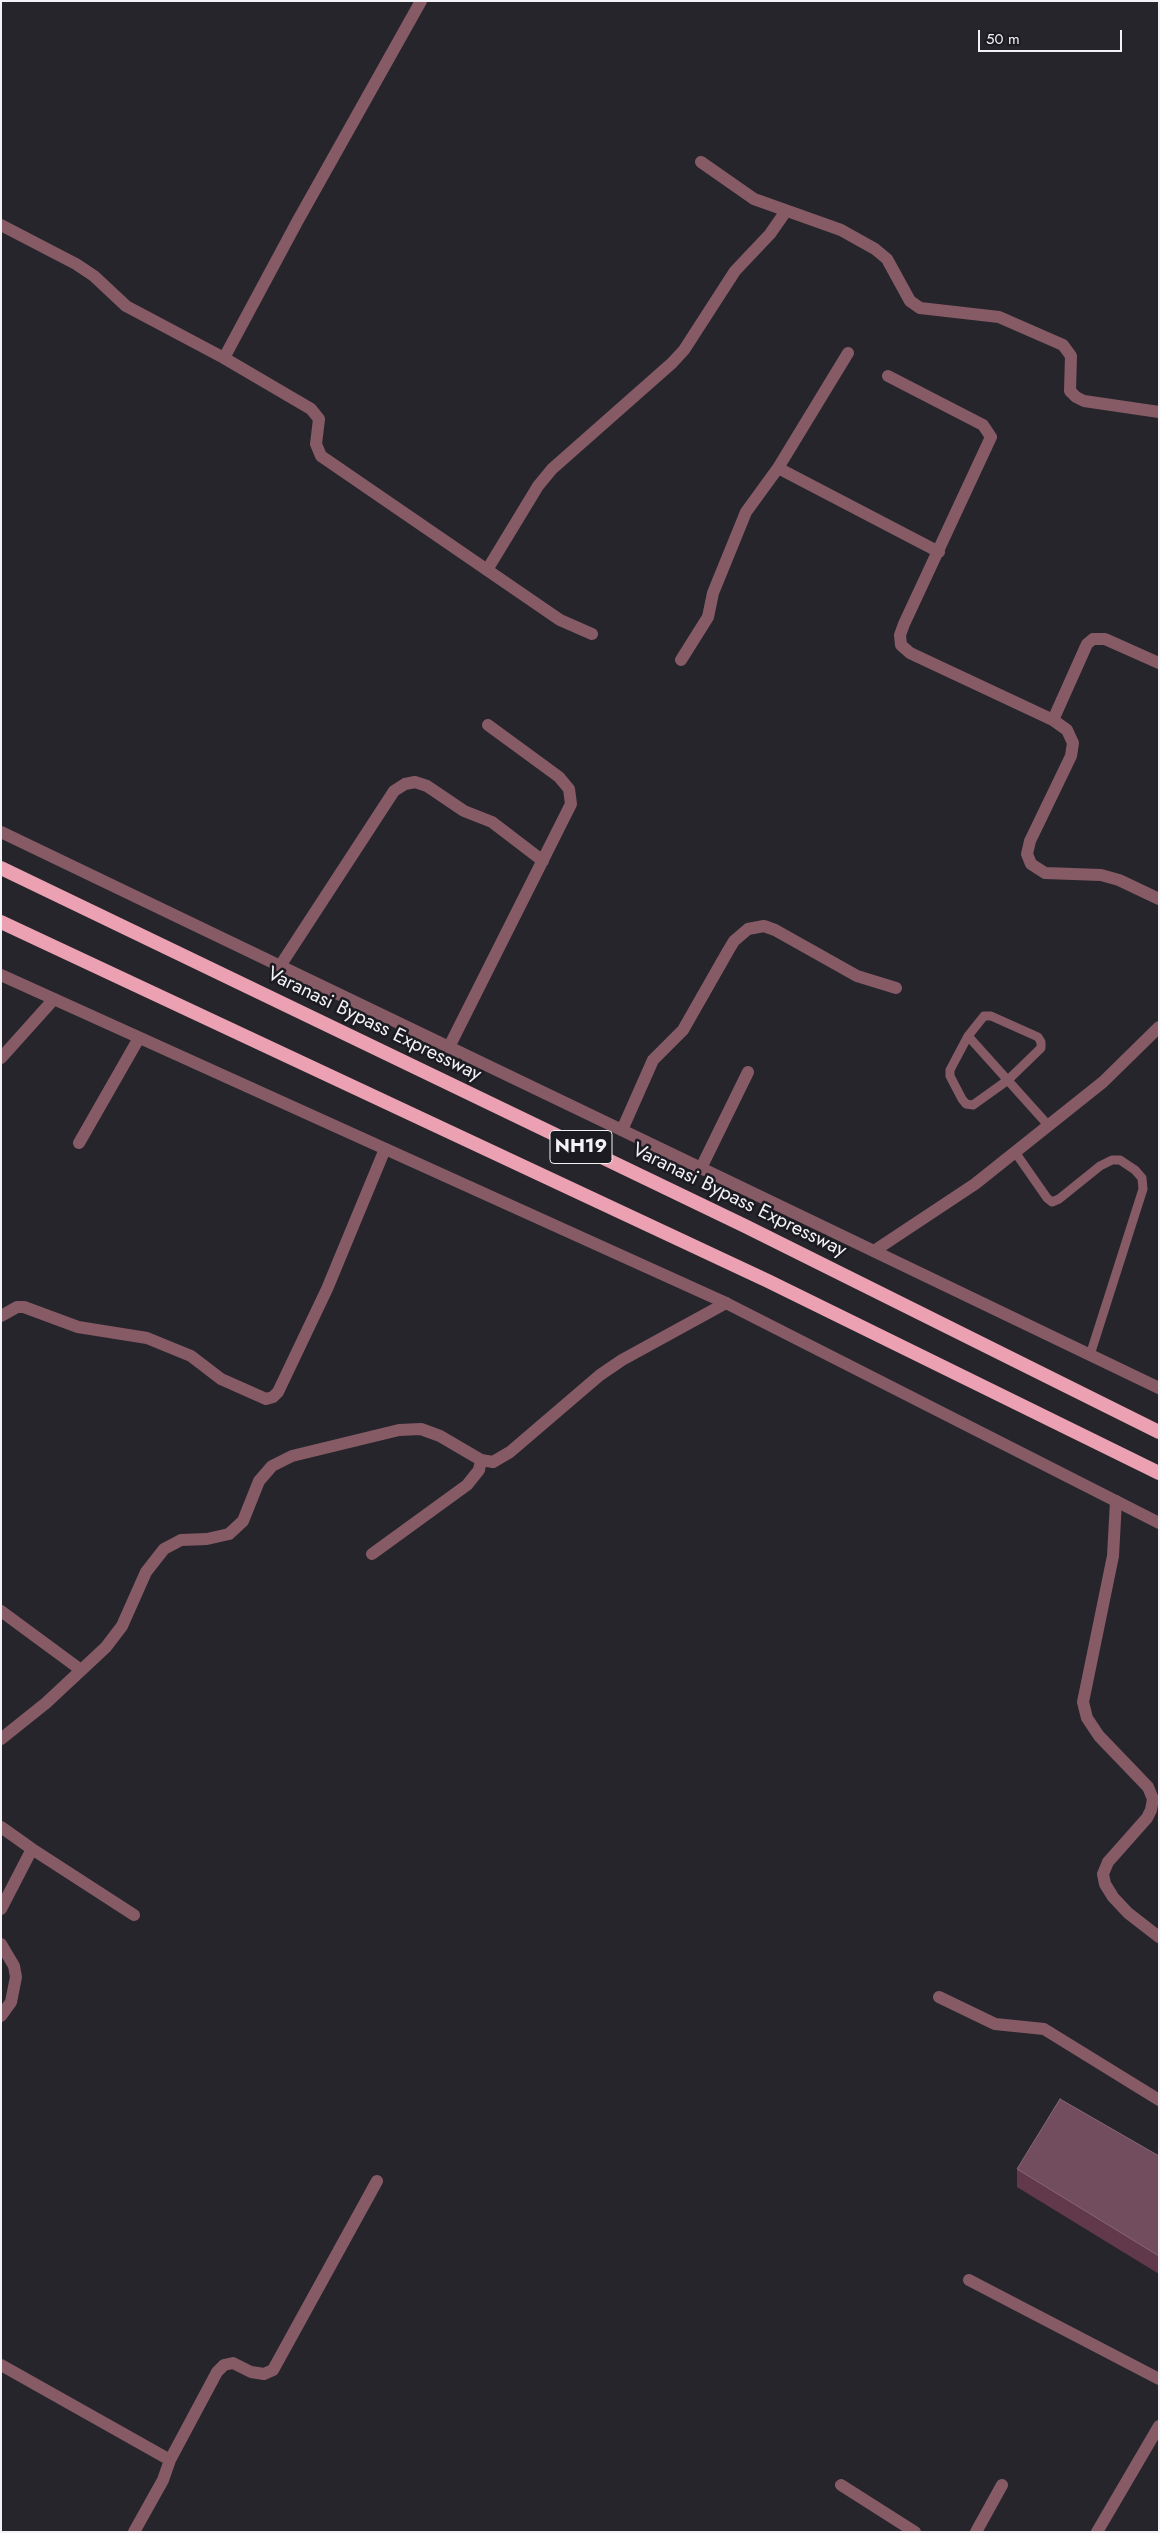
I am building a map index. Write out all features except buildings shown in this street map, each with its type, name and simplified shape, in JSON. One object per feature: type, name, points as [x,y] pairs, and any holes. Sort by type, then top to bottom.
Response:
[{"type":"highway","name":"Varanasi Bypass Expressway","points":[[1,868],[736,1222],[1159,1432]]},
{"type":"highway","name":"NH19","points":[[1,922],[768,1281],[1159,1473]]},
{"type":"street","points":[[224,358],[297,222],[421,1]]},
{"type":"street","points":[[701,162],[754,199],[841,230],[875,249],[887,259],[910,301],[920,308],[999,318],[1063,346],[1071,356],[1070,391],[1076,397],[1084,401],[1159,412]]},
{"type":"street","points":[[487,570],[538,486],[552,469],[672,363],[684,350],[735,271],[770,234],[786,211]]},
{"type":"street","points":[[1,225],[76,264],[94,276],[126,306],[224,358],[316,414],[319,418],[317,450],[321,456],[560,620],[592,634]]},
{"type":"street","points":[[681,660],[706,622],[713,593],[741,522],[778,468],[848,353]]},
{"type":"street","points":[[888,376],[983,425],[991,437],[904,624],[900,635],[901,645],[910,653],[1053,720],[1067,730],[1073,743],[1072,756],[1030,841],[1028,854],[1031,864],[1045,873],[1101,875],[1119,880],[1159,899]]},
{"type":"street","points":[[778,468],[939,552]]},
{"type":"street","points":[[1053,720],[1087,644],[1093,639],[1099,637],[1105,639],[1159,663]]},
{"type":"street","points":[[449,1047],[571,804],[569,790],[559,777],[488,725]]},
{"type":"street","points":[[280,966],[394,791],[405,784],[415,782],[427,786],[464,811],[492,822],[543,861]]},
{"type":"street","points":[[1,832],[1159,1388]]},
{"type":"street","points":[[622,1130],[653,1060],[683,1030],[728,950],[734,941],[748,929],[764,926],[775,930],[856,976],[896,988]]},
{"type":"street","points":[[1,975],[726,1303],[1159,1523]]},
{"type":"street","points":[[1,1058],[54,999]]},
{"type":"street","points":[[874,1251],[975,1184],[1102,1082],[1159,1027]]},
{"type":"street","points":[[79,1143],[139,1038]]},
{"type":"street","points":[[702,1168],[748,1072]]},
{"type":"street","points":[[1,1316],[17,1307],[24,1307],[78,1327],[147,1338],[191,1356],[221,1378],[266,1399],[273,1397],[278,1392],[327,1289],[384,1149]]},
{"type":"street","points":[[1,1739],[46,1703],[106,1647],[122,1626],[146,1572],[164,1549],[181,1540],[207,1539],[229,1534],[243,1521],[259,1481],[272,1466],[292,1456],[398,1430],[421,1429],[440,1436],[481,1460],[493,1462],[503,1458],[600,1375],[622,1360],[726,1303]]},
{"type":"street","points":[[372,1554],[467,1485],[479,1470],[481,1460]]},
{"type":"street","points":[[1116,1501],[1113,1556],[1083,1702],[1087,1718],[1099,1736],[1148,1786],[1153,1799],[1147,1818],[1108,1862],[1104,1874],[1105,1884],[1113,1896],[1128,1912],[1159,1937]]},
{"type":"street","points":[[1,1611],[81,1670]]},
{"type":"street","points":[[1,1827],[32,1850],[134,1915]]},
{"type":"street","points":[[1,1909],[32,1850]]},
{"type":"street","points":[[1,1944],[14,1966],[16,1977],[11,2002],[1,2016]]},
{"type":"street","points":[[938,1998],[995,2024],[1044,2029],[1159,2100]]},
{"type":"street","points":[[134,2532],[163,2480],[170,2460],[217,2372],[224,2365],[234,2363],[251,2372],[264,2374],[273,2370],[377,2181]]},
{"type":"street","points":[[969,2280],[1159,2379]]},
{"type":"street","points":[[1,2365],[170,2460]]},
{"type":"street","points":[[1097,2532],[1159,2426]]},
{"type":"street","points":[[976,2532],[1002,2484]]},
{"type":"street","points":[[841,2485],[915,2532]]},
{"type":"lane","points":[[984,1016],[991,1016],[1038,1037],[1041,1042],[1038,1054],[1008,1080],[973,1105],[966,1104],[962,1099],[950,1076],[950,1070],[968,1036],[984,1016]]},
{"type":"lane","points":[[968,1036],[1048,1126]]},
{"type":"lane","points":[[1015,1152],[1047,1198],[1052,1202],[1059,1199],[1100,1166],[1112,1160],[1120,1160],[1135,1170],[1142,1178],[1143,1189],[1090,1355]]}]
